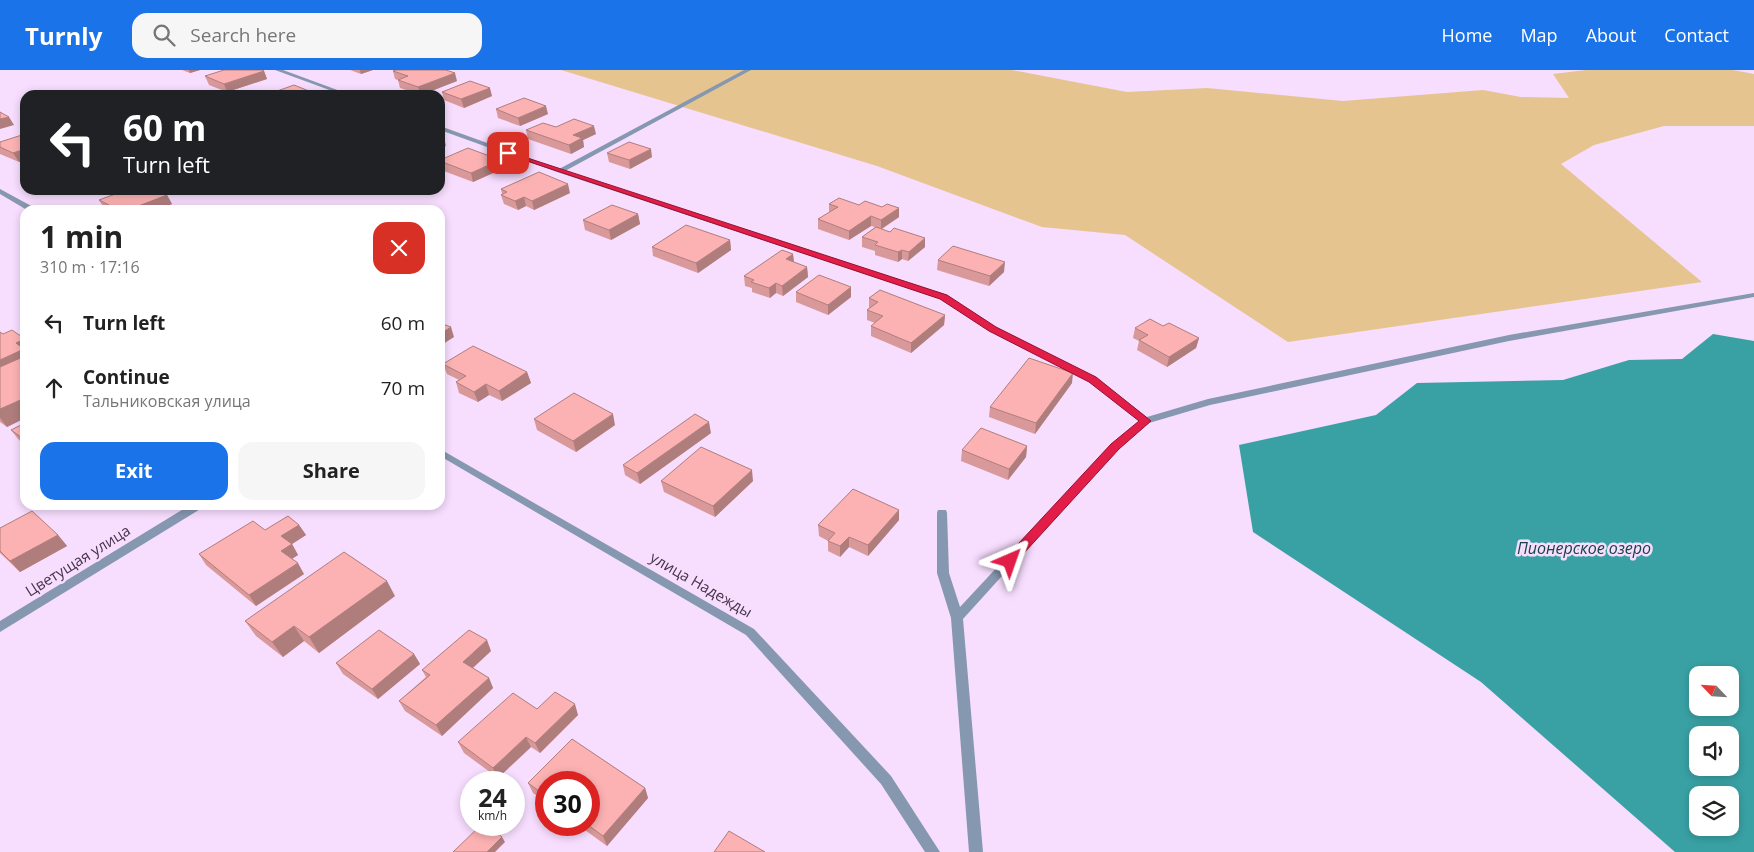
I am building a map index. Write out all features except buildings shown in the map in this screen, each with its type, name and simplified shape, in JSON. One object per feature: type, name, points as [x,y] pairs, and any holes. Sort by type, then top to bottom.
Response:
[{"type":"street","points":[[278,70],[334,90]]},
{"type":"street","points":[[559,171],[748,70]]},
{"type":"street","points":[[445,130],[559,171],[944,297],[993,329],[1093,380],[1146,421]]},
{"type":"street","points":[[0,191],[24,205]]},
{"type":"street","points":[[957,618],[1115,446],[1146,421],[1208,402],[1509,338],[1754,295]]},
{"type":"street","name":"улица Надежды","points":[[445,455],[750,632],[886,780],[933,852]]},
{"type":"street","name":"Цветущая улица","points":[[0,627],[190,510]]},
{"type":"street","points":[[942,513],[943,573],[957,618],[976,852]]},
{"type":"shaded area","points":[[561,70],[1012,70],[1127,92],[1207,88],[1343,101],[1483,90],[1521,97],[1569,98],[1553,74],[1586,70],[1733,70],[1754,74],[1754,126],[1664,126],[1594,145],[1561,164],[1702,282],[1288,342],[1125,235],[1042,227],[877,166]]},
{"type":"water","name":"Пионерское озеро","points":[[1713,334],[1754,341],[1754,852],[1675,852],[1481,682],[1253,532],[1239,445],[1376,415],[1417,383],[1563,380],[1629,360],[1682,359]]},
{"type":"route","points":[[508,153],[944,297],[993,329],[1093,380],[1146,421],[1115,446],[1010,561]]}]
